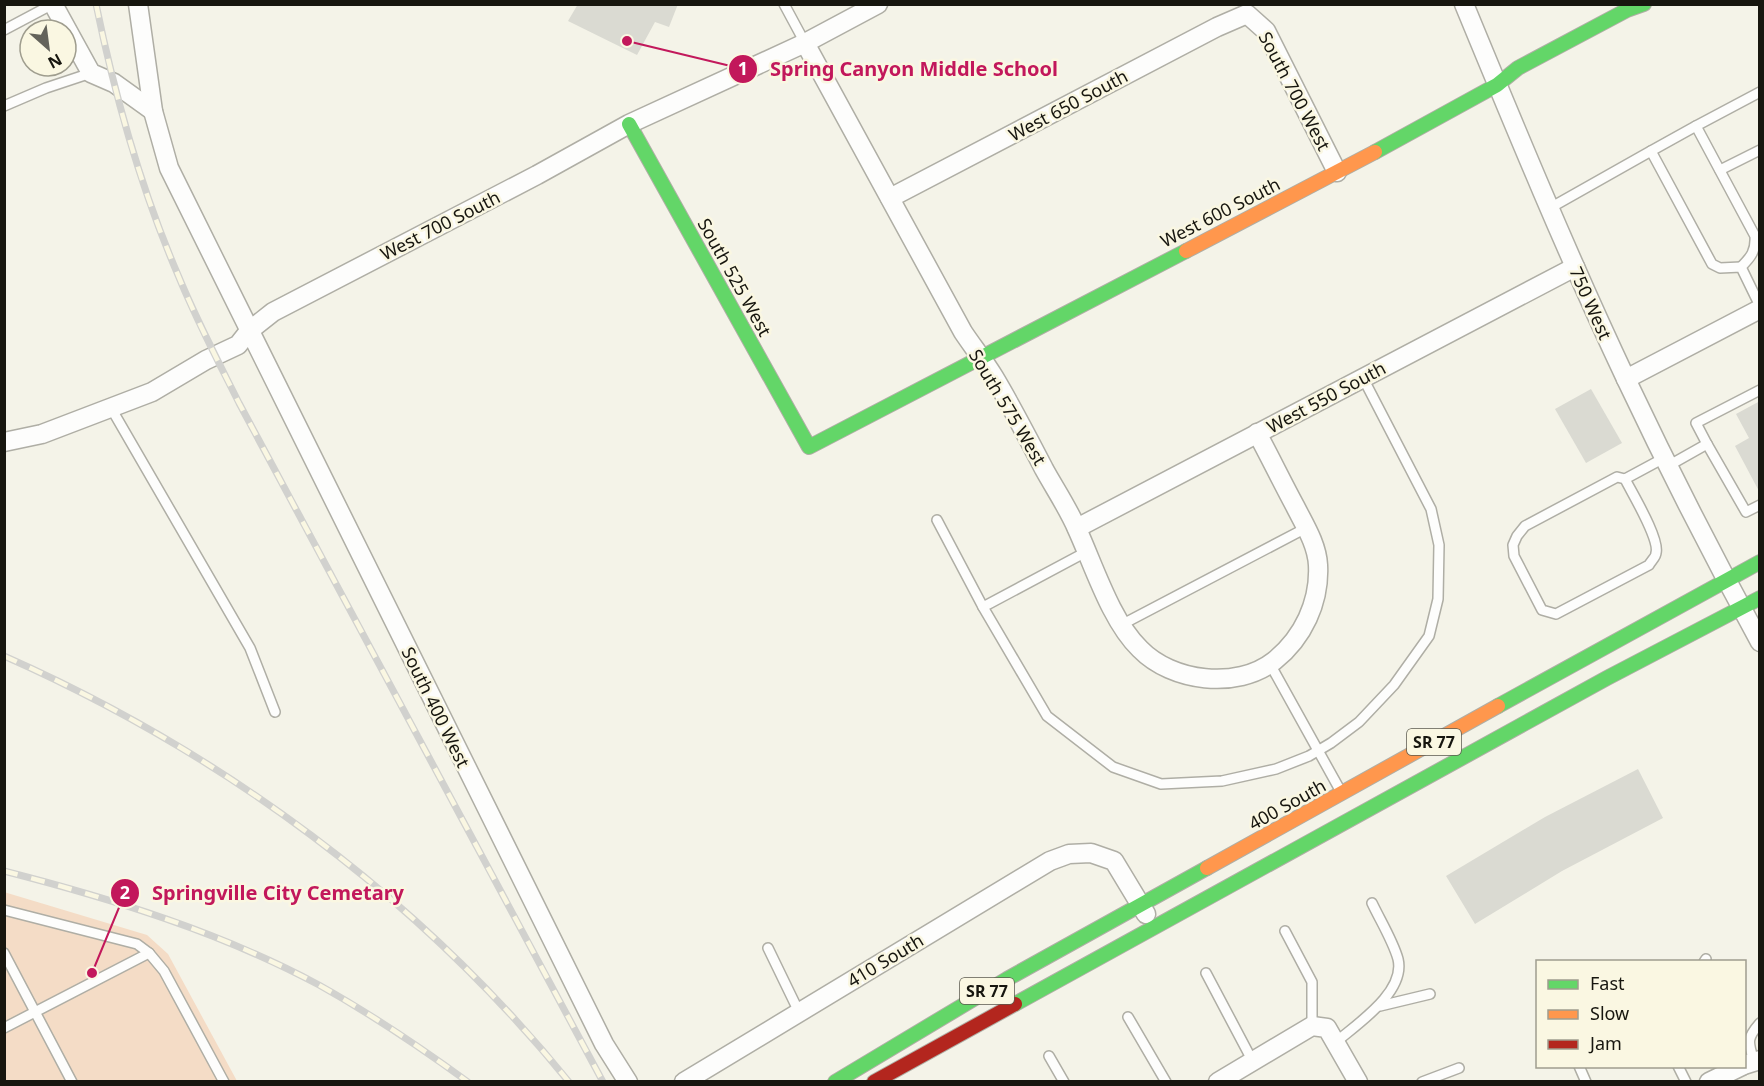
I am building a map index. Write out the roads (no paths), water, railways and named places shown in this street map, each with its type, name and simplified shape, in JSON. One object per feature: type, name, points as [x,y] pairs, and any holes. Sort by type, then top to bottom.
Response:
[{"type":"main road","name":"West 600 South","points":[[809,447],[1337,172],[1497,85],[1518,68],[1627,10],[1644,4]]},
{"type":"main road","name":"South 525 West","points":[[629,124],[809,447]]},
{"type":"main road","name":"400 South","points":[[874,1082],[1607,678],[1734,593],[1760,562]]},
{"type":"main road","name":"400 South","points":[[835,1082],[1007,979],[1342,794],[1734,593],[1760,598]]},
{"type":"street","points":[[53,4],[91,73],[114,83],[153,111]]},
{"type":"street","name":"South 400 West","points":[[138,4],[153,111],[169,168],[604,1044],[628,1082]]},
{"type":"street","name":"West 700 South","points":[[4,442],[42,434],[152,392],[206,360],[238,345],[249,331],[273,312],[537,175],[629,124],[805,43],[878,4]]},
{"type":"street","name":"750 West","points":[[1464,4],[1575,267],[1626,379],[1666,462],[1760,642]]},
{"type":"street","name":"South 700 West","points":[[1247,14],[1266,31],[1337,172]]},
{"type":"street","name":"West 650 South","points":[[890,198],[1217,27],[1247,14]]},
{"type":"street","name":"South 575 West","points":[[805,43],[963,332],[993,375],[1077,528],[1121,625],[1132,641],[1146,655],[1171,669],[1193,677],[1214,679],[1233,676],[1249,673],[1270,664]]},
{"type":"street","name":"West 550 South","points":[[1077,528],[1575,267]]},
{"type":"street","points":[[1626,379],[1760,308]]},
{"type":"street","points":[[1257,433],[1306,528],[1318,562],[1314,601],[1308,617],[1297,637],[1270,664]]},
{"type":"street","name":"410 South","points":[[684,1082],[1050,861],[1068,854],[1091,853],[1114,861],[1142,906]]},
{"type":"street","points":[[1142,906],[1155,928]]},
{"type":"street","points":[[1218,1082],[1252,1060],[1325,1032],[1358,1082]]},
{"type":"street","points":[[1709,1082],[1739,1068]]},
{"type":"lane","points":[[4,30],[53,4]]},
{"type":"lane","points":[[784,4],[805,43]]},
{"type":"lane","points":[[4,106],[46,88],[91,73]]},
{"type":"lane","points":[[1550,208],[1760,92]]},
{"type":"lane","points":[[1652,151],[1712,264],[1720,268],[1741,267],[1752,255],[1755,236],[1696,126]]},
{"type":"lane","points":[[1720,170],[1760,150]]},
{"type":"lane","points":[[1741,267],[1760,308]]},
{"type":"lane","points":[[937,520],[983,607],[1047,716],[1113,768],[1161,784],[1222,781],[1276,769],[1319,750],[1359,722],[1394,685],[1429,636],[1438,599],[1438,545],[1431,509],[1363,378]]},
{"type":"lane","points":[[1760,390],[1696,423],[1746,512],[1760,505]]},
{"type":"lane","points":[[111,408],[250,648],[275,711]]},
{"type":"lane","points":[[1625,479],[1651,530],[1657,546],[1656,555],[1649,565],[1556,614],[1542,610],[1514,556],[1513,545],[1525,526],[1617,477],[1625,479],[1707,444]]},
{"type":"lane","points":[[1121,625],[1306,528]]},
{"type":"lane","points":[[983,607],[1086,552]]},
{"type":"lane","points":[[1270,664],[1342,794]]},
{"type":"lane","points":[[1372,903],[1398,960],[1397,976],[1385,1000],[1378,1006]]},
{"type":"lane","points":[[4,910],[137,944],[149,953],[164,970],[224,1082]]},
{"type":"lane","points":[[1285,931],[1312,982],[1325,1032],[1378,1006],[1430,994]]},
{"type":"lane","points":[[768,948],[799,1012]]},
{"type":"lane","points":[[4,953],[72,1082]]},
{"type":"lane","points":[[4,1028],[149,953]]},
{"type":"lane","points":[[1206,973],[1252,1060]]},
{"type":"lane","points":[[1128,1017],[1166,1082]]},
{"type":"lane","points":[[1750,1063],[1748,1041],[1750,1034],[1760,1023]]},
{"type":"lane","points":[[1049,1056],[1064,1082]]},
{"type":"lane","points":[[1422,1082],[1459,1068]]},
{"type":"lane","points":[[1580,1068],[1586,1082]]},
{"type":"lane","points":[[1679,1068],[1686,1082]]},
{"type":"railway","points":[[96,4],[121,108],[141,176],[165,242],[200,324],[239,403],[603,1082]]},
{"type":"railway","points":[[4,656],[84,694],[163,737],[239,784],[312,836],[382,891],[448,951],[511,1015],[569,1082]]},
{"type":"railway","points":[[4,871],[125,905],[205,933],[282,966],[357,1007],[468,1082]]},
{"type":"place","name":"Spring Canyon Middle School","points":[[627,41]]},
{"type":"place","name":"Springville City Cemetary","points":[[92,973]]}]
